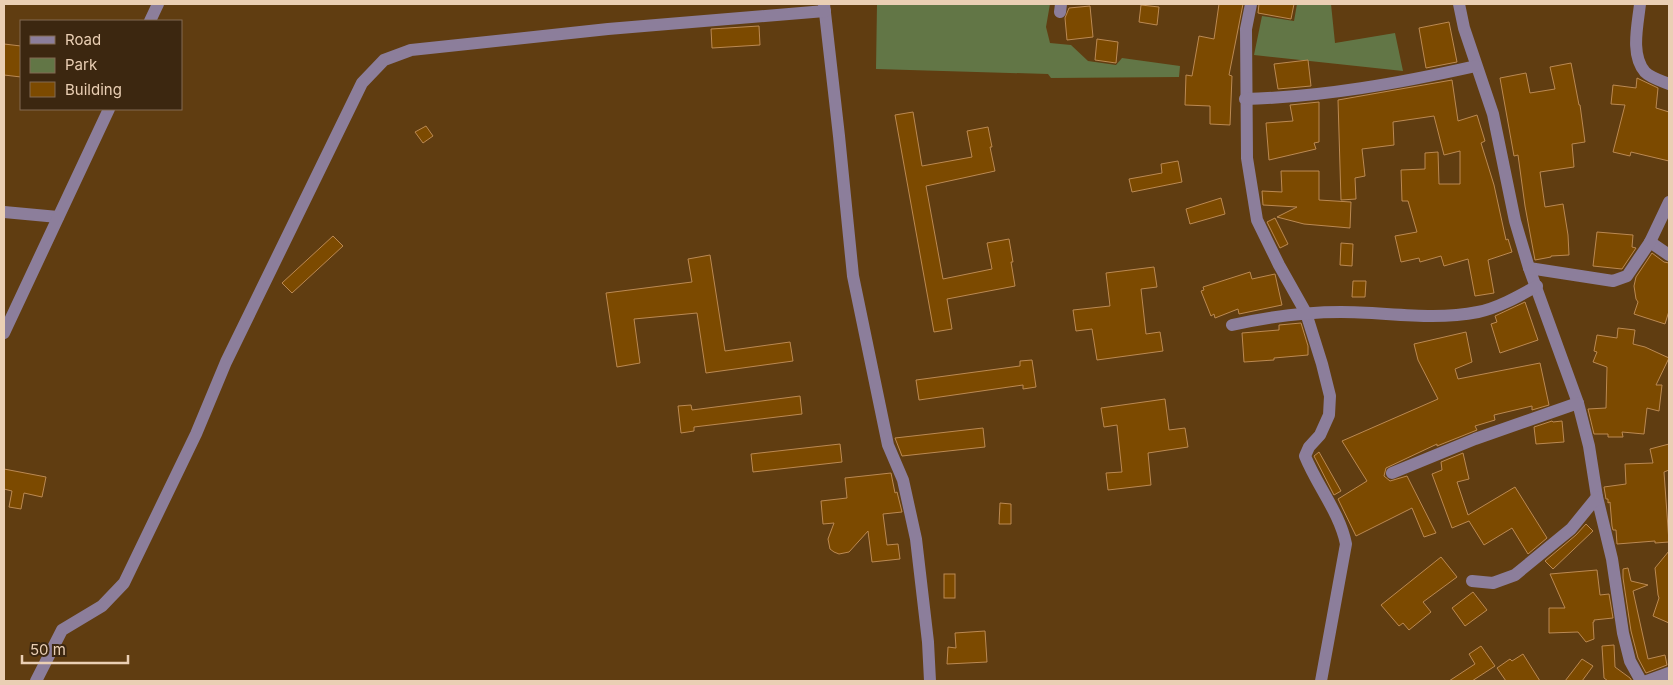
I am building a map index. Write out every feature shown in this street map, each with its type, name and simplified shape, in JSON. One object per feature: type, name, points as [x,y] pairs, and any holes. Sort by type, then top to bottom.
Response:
[{"type":"street","points":[[150,20],[158,4]]},
{"type":"street","points":[[1251,4],[1246,29],[1245,99],[1247,158],[1257,220],[1279,266],[1306,313],[1322,364],[1330,396],[1329,415],[1320,435],[1309,447],[1305,456],[1343,531],[1346,544],[1321,681]]},
{"type":"street","points":[[1459,4],[1464,28],[1493,114],[1515,222],[1529,268],[1578,403],[1589,446],[1597,497],[1612,559],[1623,634],[1630,661],[1642,681]]},
{"type":"street","points":[[1640,4],[1636,47],[1639,63],[1646,73],[1669,84]]},
{"type":"street","points":[[36,681],[62,630],[102,606],[124,583],[196,434],[226,362],[362,83],[384,60],[411,50],[824,8],[853,276],[888,445],[902,480],[916,539],[928,642],[930,681]]},
{"type":"street","points":[[1245,99],[1281,98],[1342,90],[1419,79],[1476,66]]},
{"type":"street","points":[[4,333],[109,110]]},
{"type":"street","points":[[1529,268],[1612,281],[1627,276],[1650,242],[1669,202]]},
{"type":"street","points":[[4,212],[58,216]]},
{"type":"street","points":[[1650,242],[1669,255]]},
{"type":"street","points":[[1232,325],[1262,318],[1306,313],[1343,312],[1452,316],[1480,312],[1519,296],[1537,286]]},
{"type":"street","points":[[1392,473],[1475,439],[1578,403]]},
{"type":"street","points":[[1472,581],[1493,583],[1515,575],[1571,529],[1597,497]]},
{"type":"street","points":[[1647,681],[1669,673]]},
{"type":"green space","points":[[877,4],[1050,4],[1046,27],[1050,43],[1071,45],[1088,61],[1116,65],[1122,58],[1180,66],[1179,77],[1051,78],[1048,74],[876,69]]},
{"type":"green space","points":[[1297,4],[1331,4],[1335,43],[1395,33],[1403,71],[1254,55],[1262,16],[1294,21]]},
{"type":"building","points":[[1219,4],[1243,4],[1229,75],[1232,76],[1230,125],[1210,124],[1210,106],[1185,105],[1186,75],[1192,76],[1199,36],[1214,39]]},
{"type":"building","points":[[1259,4],[1294,4],[1291,19],[1258,13]]},
{"type":"building","points":[[1141,5],[1159,7],[1157,25],[1139,22]]},
{"type":"building","points":[[1090,6],[1093,37],[1067,40],[1065,18],[1069,8]]},
{"type":"building","points":[[1449,22],[1457,62],[1426,68],[1419,28]]},
{"type":"building","points":[[759,26],[760,45],[712,48],[711,29]]},
{"type":"building","points":[[1097,39],[1118,42],[1116,63],[1095,60]]},
{"type":"building","points":[[4,44],[20,46],[20,77],[4,75]]},
{"type":"building","points":[[1308,60],[1311,86],[1278,89],[1274,64]]},
{"type":"building","points":[[1571,63],[1580,105],[1585,142],[1572,144],[1574,167],[1540,172],[1545,207],[1563,204],[1569,255],[1551,256],[1535,260],[1518,155],[1514,156],[1500,78],[1526,73],[1530,93],[1555,89],[1550,67]]},
{"type":"building","points":[[1637,78],[1658,88],[1656,108],[1669,112],[1669,161],[1631,152],[1630,156],[1613,152],[1625,105],[1611,104],[1613,85],[1636,88]]},
{"type":"building","points":[[1452,80],[1458,121],[1477,115],[1485,141],[1481,143],[1494,185],[1506,240],[1508,239],[1512,252],[1488,260],[1494,293],[1475,296],[1468,259],[1444,266],[1441,256],[1420,262],[1419,258],[1401,262],[1395,236],[1417,232],[1408,201],[1402,201],[1401,170],[1425,169],[1425,153],[1438,152],[1439,184],[1460,184],[1460,151],[1444,155],[1434,116],[1393,122],[1394,145],[1362,149],[1365,176],[1355,178],[1356,199],[1341,200],[1338,100]]},
{"type":"building","points":[[1319,102],[1319,142],[1314,143],[1316,149],[1269,160],[1266,123],[1293,121],[1290,105]]},
{"type":"building","points":[[913,112],[922,166],[972,157],[967,131],[988,127],[992,147],[990,147],[995,171],[926,186],[943,279],[992,269],[987,243],[1009,239],[1013,262],[1011,262],[1015,286],[947,299],[952,329],[934,332],[895,115]]},
{"type":"building","points":[[426,126],[433,136],[423,143],[415,132]]},
{"type":"building","points":[[1178,161],[1182,182],[1132,192],[1129,179],[1162,173],[1161,164]]},
{"type":"building","points":[[1281,171],[1319,171],[1319,200],[1351,202],[1350,228],[1304,224],[1277,217],[1297,207],[1263,205],[1262,191],[1282,192]]},
{"type":"building","points":[[1221,198],[1225,214],[1190,224],[1186,209]]},
{"type":"building","points":[[1275,218],[1288,244],[1280,248],[1267,222]]},
{"type":"building","points":[[1597,232],[1633,235],[1632,247],[1636,248],[1622,269],[1593,266]]},
{"type":"building","points":[[333,236],[343,246],[292,293],[282,283]]},
{"type":"building","points":[[1341,243],[1353,244],[1352,266],[1340,265]]},
{"type":"building","points":[[1652,253],[1664,262],[1669,263],[1669,311],[1665,324],[1634,314],[1638,302],[1634,286],[1636,277]]},
{"type":"building","points":[[710,255],[725,351],[790,342],[793,361],[706,373],[697,313],[634,319],[640,363],[617,367],[606,293],[692,282],[688,259]]},
{"type":"building","points":[[1154,267],[1157,287],[1141,289],[1146,334],[1160,332],[1163,351],[1097,360],[1092,329],[1076,331],[1073,310],[1110,306],[1106,273]]},
{"type":"building","points":[[1250,272],[1252,279],[1275,274],[1282,305],[1239,314],[1238,309],[1215,318],[1214,314],[1211,316],[1201,291],[1204,290],[1203,287]]},
{"type":"building","points":[[1353,281],[1366,281],[1365,297],[1352,297]]},
{"type":"building","points":[[1525,302],[1538,340],[1500,353],[1491,324],[1497,322],[1495,316]]},
{"type":"building","points":[[1301,323],[1308,346],[1308,355],[1244,362],[1242,333],[1279,330],[1279,325]]},
{"type":"building","points":[[1618,328],[1635,330],[1633,344],[1645,347],[1669,358],[1656,385],[1662,385],[1659,411],[1647,408],[1644,434],[1622,432],[1623,437],[1608,437],[1608,434],[1594,434],[1588,409],[1606,408],[1607,367],[1593,362],[1597,352],[1594,351],[1597,335],[1617,338]]},
{"type":"building","points":[[1466,332],[1472,362],[1455,369],[1458,379],[1540,363],[1549,405],[1532,410],[1532,406],[1494,415],[1495,420],[1475,426],[1477,430],[1437,446],[1437,444],[1386,468],[1384,476],[1390,481],[1407,476],[1436,533],[1424,537],[1412,508],[1356,536],[1338,499],[1367,481],[1342,441],[1438,399],[1418,360],[1414,344]]},
{"type":"building","points":[[1032,360],[1036,387],[1023,389],[1023,385],[919,400],[916,380],[1020,366],[1020,361]]},
{"type":"building","points":[[800,396],[802,414],[694,427],[694,431],[681,433],[678,406],[691,405],[692,410]]},
{"type":"building","points":[[1165,399],[1169,430],[1185,428],[1188,447],[1148,453],[1151,485],[1108,490],[1106,473],[1122,472],[1117,425],[1104,427],[1101,408]]},
{"type":"building","points":[[1552,421],[1562,421],[1564,442],[1536,444],[1534,427]]},
{"type":"building","points":[[983,428],[985,447],[902,456],[895,438]]},
{"type":"building","points":[[840,444],[842,462],[753,472],[751,454]]},
{"type":"building","points":[[1669,444],[1669,470],[1664,472],[1669,542],[1655,543],[1655,541],[1617,544],[1616,530],[1613,530],[1612,526],[1610,502],[1608,503],[1608,499],[1606,499],[1604,487],[1626,484],[1625,464],[1653,463],[1650,449]]},
{"type":"building","points":[[1319,452],[1341,491],[1334,495],[1314,456]]},
{"type":"building","points":[[1463,453],[1469,479],[1457,482],[1468,515],[1515,487],[1547,538],[1528,554],[1512,528],[1484,545],[1469,521],[1452,528],[1432,474],[1442,470],[1441,462]]},
{"type":"building","points":[[4,469],[46,477],[42,497],[24,493],[21,509],[9,507],[12,491],[4,489]]},
{"type":"building","points":[[891,473],[895,493],[897,492],[902,512],[883,514],[887,545],[898,544],[900,559],[872,562],[868,531],[849,552],[839,554],[830,549],[828,539],[834,523],[823,524],[821,501],[847,498],[845,478]]},
{"type":"building","points":[[1000,503],[1011,504],[1011,524],[999,524]]},
{"type":"building","points":[[1586,524],[1593,531],[1553,569],[1545,561]]},
{"type":"building","points":[[1669,551],[1669,623],[1653,616],[1659,598],[1655,568]]},
{"type":"building","points":[[1441,557],[1457,577],[1423,602],[1431,612],[1409,630],[1403,623],[1399,626],[1381,605]]},
{"type":"building","points":[[1628,568],[1631,581],[1648,585],[1633,591],[1648,659],[1665,655],[1667,665],[1646,673],[1638,658],[1631,631],[1623,578],[1623,569]]},
{"type":"building","points":[[1597,570],[1600,595],[1609,594],[1613,618],[1594,620],[1594,639],[1586,642],[1578,632],[1549,633],[1549,608],[1565,608],[1550,574]]},
{"type":"building","points":[[944,574],[955,574],[955,598],[944,598]]},
{"type":"building","points":[[1473,592],[1487,610],[1465,626],[1452,608]]},
{"type":"building","points":[[985,631],[987,662],[947,664],[948,647],[956,648],[955,633]]},
{"type":"building","points":[[1614,645],[1615,667],[1632,681],[1608,681],[1604,678],[1602,646]]},
{"type":"building","points":[[1481,646],[1495,666],[1472,681],[1449,681],[1475,664],[1469,654]]},
{"type":"building","points":[[1523,654],[1540,681],[1506,681],[1497,668],[1510,659],[1512,661]]},
{"type":"building","points":[[1582,659],[1593,666],[1582,681],[1565,681]]}]
